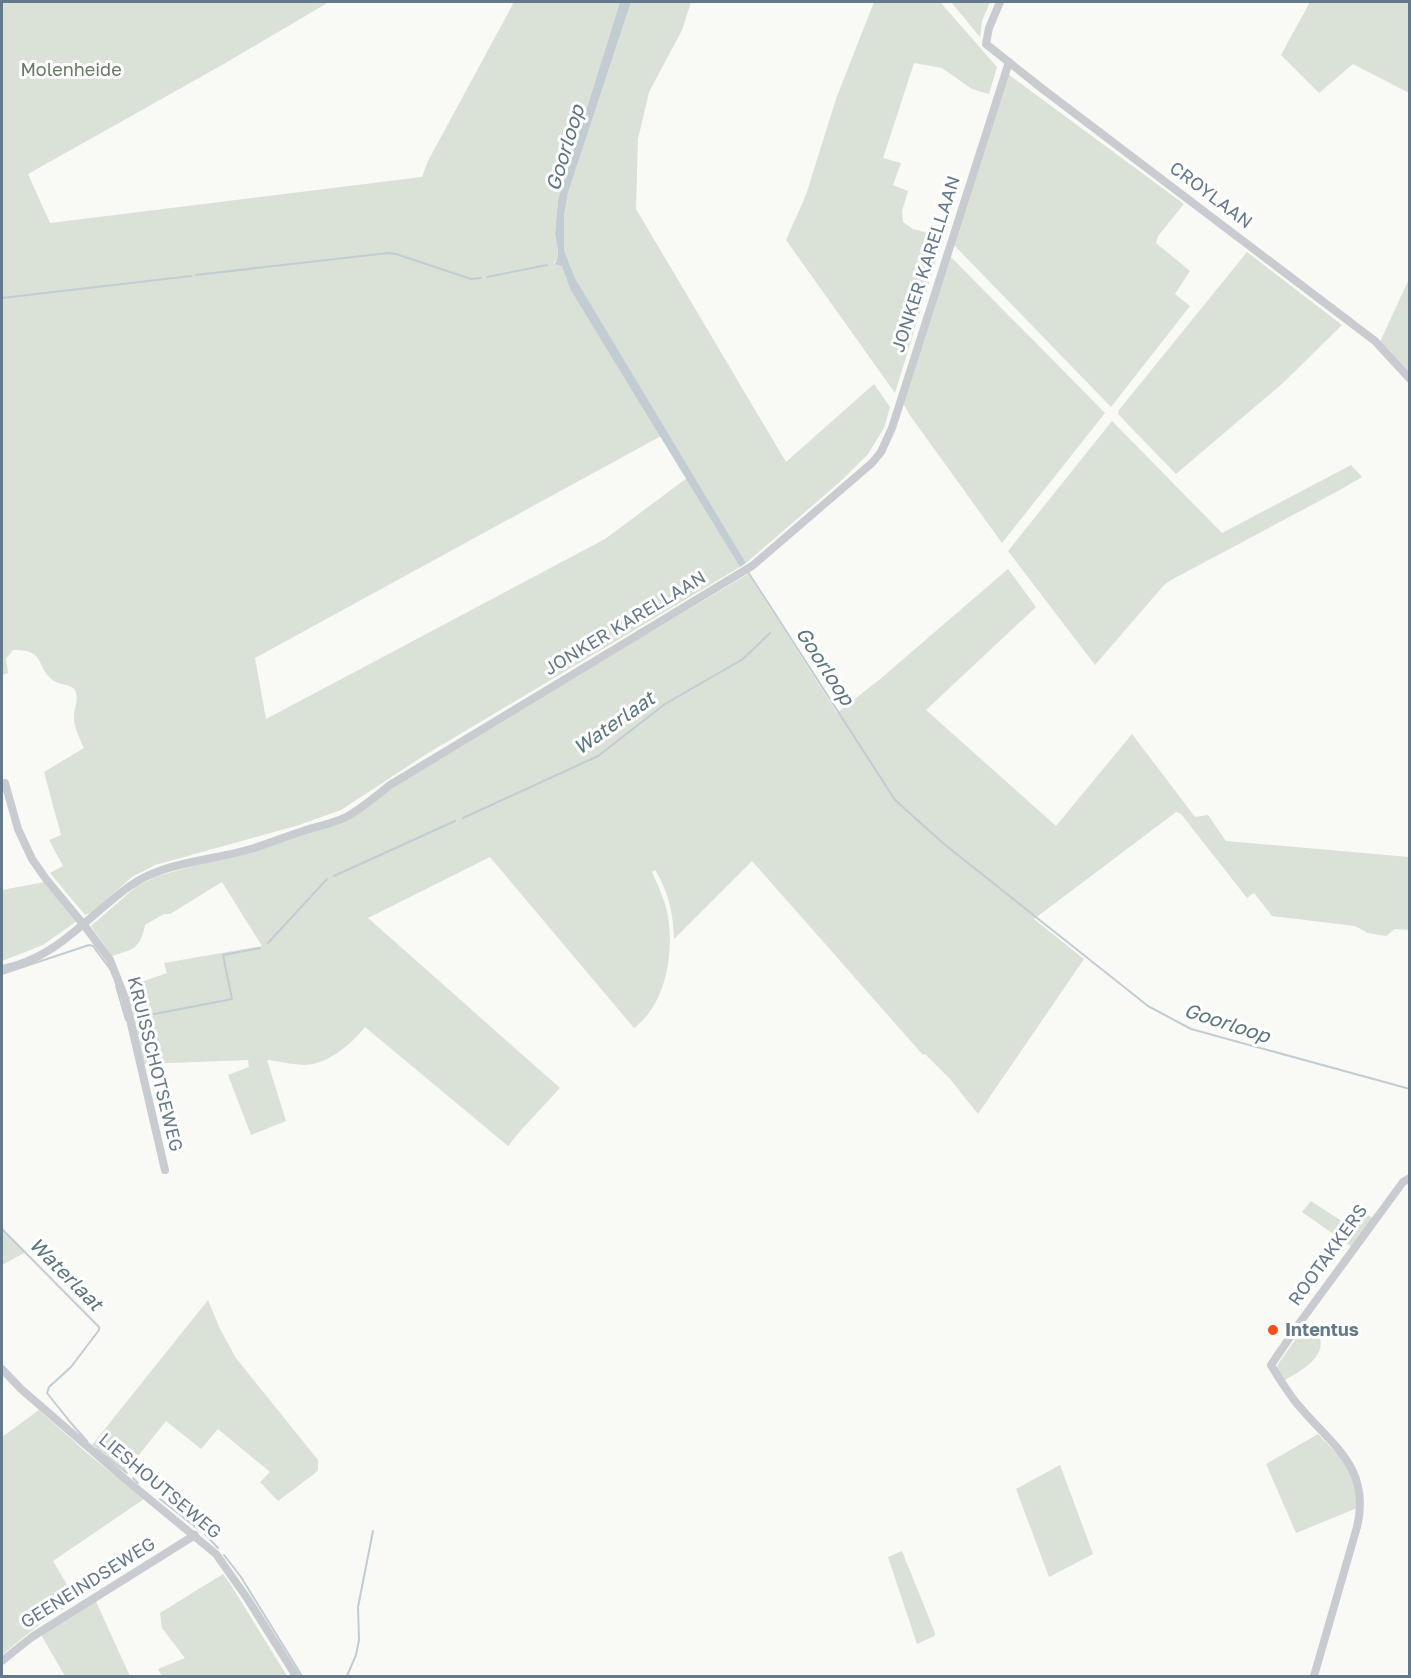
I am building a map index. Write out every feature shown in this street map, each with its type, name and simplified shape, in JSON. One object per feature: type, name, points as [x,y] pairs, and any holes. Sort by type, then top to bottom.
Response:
[{"type":"street","name":"CROYLAAN","points":[[1000,2],[989,28],[986,44],[1375,341],[1410,379]]},
{"type":"street","name":"JONKER KARELLAAN","points":[[2,969],[41,956],[84,925],[130,886],[152,874],[248,850],[347,817],[390,785],[752,566],[872,463],[881,452],[892,428],[1009,62]]},
{"type":"street","name":"KRUISSCHOTSEWEG","points":[[5,783],[18,829],[32,859],[45,879],[110,960],[125,998],[165,1170]]},
{"type":"street","name":"ROOTAKKERS","points":[[1314,1677],[1357,1527],[1361,1510],[1360,1500],[1355,1474],[1348,1460],[1294,1400],[1271,1365],[1403,1182],[1410,1178]]},
{"type":"street","name":"LIESHOUTSEWEG","points":[[2,1370],[124,1479],[216,1554],[248,1598],[296,1677]]},
{"type":"street","name":"GEENEINDSEWEG","points":[[2,1660],[32,1637],[195,1535]]},
{"type":"green space","name":"Molenheide","points":[[2,2],[329,2],[28,174],[50,223],[422,177],[428,161],[514,2],[620,2],[558,200],[555,235],[558,252],[557,261],[554,264],[562,265],[570,289],[661,436],[255,658],[266,719],[605,539],[687,478],[740,567],[425,755],[341,810],[299,825],[155,865],[132,877],[92,912],[85,915],[50,873],[63,866],[49,840],[61,835],[44,772],[84,748],[74,722],[77,701],[75,690],[54,681],[44,671],[36,656],[24,651],[13,650],[6,659],[8,673],[2,675]]},
{"type":"green space","points":[[631,2],[691,2],[682,30],[649,92],[638,139],[636,209],[786,462],[874,384],[890,407],[884,428],[868,454],[841,481],[746,563],[575,278],[564,250],[564,214],[568,193]]},
{"type":"green space","points":[[874,2],[940,2],[997,67],[989,94],[972,89],[942,68],[914,63],[883,158],[901,163],[893,185],[908,191],[902,211],[903,222],[913,229],[943,237],[895,393],[786,240],[806,195],[836,99]]},
{"type":"green space","points":[[951,2],[990,2],[982,21],[980,37]]},
{"type":"green space","points":[[1310,2],[1409,2],[1409,93],[1353,64],[1319,93],[1281,55]]},
{"type":"green space","points":[[1008,74],[1184,204],[1158,236],[1156,243],[1190,271],[1175,294],[1190,306],[1111,407],[953,244]]},
{"type":"green space","points":[[1247,252],[1342,325],[1283,383],[1176,474],[1118,414],[1119,410]]},
{"type":"green space","points":[[950,256],[1105,413],[1002,543],[903,403]]},
{"type":"green space","points":[[1409,279],[1409,375],[1380,342]]},
{"type":"green space","points":[[1112,421],[1222,533],[1351,465],[1362,477],[1171,580],[1164,585],[1095,665],[1008,551]]},
{"type":"green space","points":[[1008,569],[1036,607],[926,710],[1056,826],[1132,734],[1195,817],[1208,815],[1226,841],[1409,857],[1409,930],[1395,929],[1386,936],[1368,933],[1355,926],[1272,916],[1254,893],[1247,898],[1181,814],[1176,812],[1034,919],[1084,959],[978,1114],[950,1079],[925,1054],[923,1055],[752,861],[674,939],[673,920],[667,895],[655,870],[652,872],[668,916],[670,946],[665,977],[654,1006],[634,1028],[490,857],[368,918],[560,1088],[508,1146],[365,1027],[346,1046],[323,1061],[305,1065],[267,1060],[286,1121],[251,1135],[228,1075],[249,1067],[248,1060],[143,1064],[127,987],[167,973],[164,963],[262,946],[222,882],[170,914],[164,914],[145,925],[141,939],[135,947],[112,956],[91,926],[137,886],[158,876],[314,831],[356,813],[429,764],[748,574],[837,713],[879,680]]},
{"type":"green space","points":[[45,882],[77,921],[43,945],[2,961],[2,890]]},
{"type":"green space","points":[[1311,1201],[1349,1226],[1360,1210],[1374,1219],[1352,1247],[1302,1212]]},
{"type":"green space","points":[[2,1228],[26,1252],[2,1265]]},
{"type":"green space","points":[[208,1300],[220,1329],[236,1358],[318,1460],[318,1470],[278,1501],[260,1482],[270,1472],[218,1429],[201,1449],[166,1421],[125,1472],[92,1445]]},
{"type":"green space","points":[[1305,1326],[1319,1336],[1321,1344],[1319,1351],[1310,1363],[1283,1381],[1277,1370],[1278,1364]]},
{"type":"green space","points":[[39,1410],[88,1454],[144,1499],[53,1561],[76,1600],[41,1623],[2,1655],[2,1437]]},
{"type":"green space","points":[[1318,1434],[1343,1460],[1355,1480],[1357,1508],[1296,1533],[1266,1464]]},
{"type":"green space","points":[[1060,1465],[1093,1554],[1049,1577],[1016,1489]]},
{"type":"green space","points":[[902,1551],[935,1633],[934,1636],[917,1644],[888,1557]]},
{"type":"green space","points":[[223,1574],[287,1676],[162,1676],[158,1669],[185,1658],[162,1628],[160,1613]]},
{"type":"green space","points":[[94,1597],[130,1676],[65,1676],[40,1633]]},
{"type":"shaded area","points":[[620,2],[631,2],[568,193],[564,215],[564,250],[575,278],[746,563],[740,567],[570,289],[562,266],[554,264],[557,261],[558,252],[555,234],[558,200]]},
{"type":"waterway","points":[[196,275],[388,253],[471,279],[481,278]]},
{"type":"waterway","points":[[487,277],[547,265]]},
{"type":"waterway","points":[[2,298],[191,276]]},
{"type":"waterway","name":"Goorloop","points":[[748,572],[895,800],[944,844],[1148,1006],[1191,1029],[1410,1089]]},
{"type":"waterway","name":"Waterlaat","points":[[463,818],[598,756],[665,704],[743,659],[770,633]]},
{"type":"waterway","name":"Waterlaat","points":[[334,876],[455,821]]},
{"type":"waterway","name":"Waterlaat","points":[[268,943],[327,879]]},
{"type":"waterway","name":"Waterlaat","points":[[2,974],[89,945],[93,946],[110,969]]},
{"type":"waterway","name":"Waterlaat","points":[[134,1018],[232,999],[223,955],[260,948]]},
{"type":"waterway","name":"Waterlaat","points":[[116,986],[126,1020]]},
{"type":"waterway","name":"Waterlaat","points":[[2,1229],[99,1327],[71,1367],[49,1387],[47,1393],[87,1441]]},
{"type":"waterway","name":"Waterlaat","points":[[96,1449],[127,1473]]},
{"type":"waterway","name":"Waterlaat","points":[[133,1478],[138,1483]]},
{"type":"waterway","name":"Waterlaat","points":[[160,1499],[202,1532]]},
{"type":"waterway","points":[[347,1676],[356,1655],[359,1640],[358,1607],[373,1531]]},
{"type":"waterway","name":"Waterlaat","points":[[204,1533],[218,1548]]},
{"type":"waterway","name":"Waterlaat","points":[[224,1555],[241,1577],[302,1676]]},
{"type":"place","name":"Intentus","points":[[1273,1330]]}]
